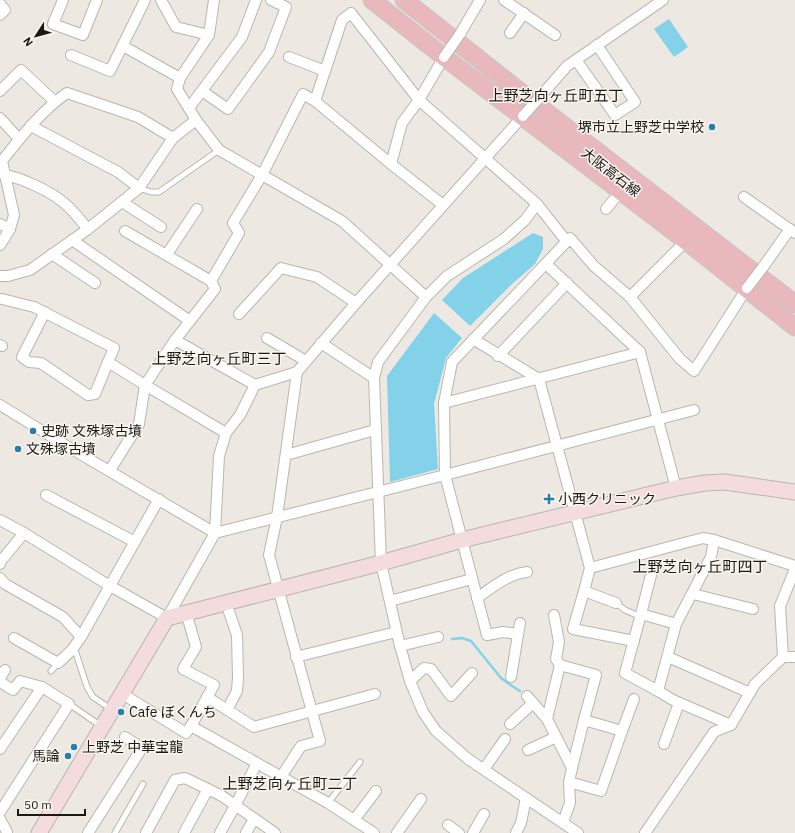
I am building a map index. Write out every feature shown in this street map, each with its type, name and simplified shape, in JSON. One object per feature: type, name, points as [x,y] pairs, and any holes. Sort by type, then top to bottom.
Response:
[{"type":"main road","points":[[372,0],[444,57],[747,288],[795,327]]},
{"type":"main road","name":"大阪高石線","points":[[390,0],[795,314]]},
{"type":"main road","name":"大阪高石線","points":[[404,0],[537,105],[795,304]]},
{"type":"main road","points":[[417,0],[540,97],[795,292]]},
{"type":"street","points":[[63,0],[53,24],[83,35],[97,0]]},
{"type":"street","points":[[71,56],[110,70],[145,0]]},
{"type":"street","points":[[161,0],[176,27],[209,35]]},
{"type":"street","points":[[214,0],[209,35],[180,78],[177,89],[196,120],[219,150],[342,221],[426,297]]},
{"type":"street","points":[[189,108],[242,38],[256,0]]},
{"type":"street","points":[[202,91],[228,109],[269,52],[286,7],[271,0]]},
{"type":"street","points":[[391,164],[402,123],[419,100],[480,0]]},
{"type":"street","points":[[504,0],[555,35]]},
{"type":"street","points":[[281,777],[300,746],[320,741],[269,555],[277,517],[297,372],[389,265],[567,66],[663,0]]},
{"type":"street","points":[[0,4],[5,10],[0,14]]},
{"type":"street","points":[[315,101],[342,20],[351,13],[419,100],[538,204],[568,240],[594,266],[630,297],[680,359],[694,371],[747,288],[762,267],[792,231],[744,196]]},
{"type":"street","points":[[510,33],[524,13]]},
{"type":"street","points":[[576,60],[615,115],[635,102],[597,45]]},
{"type":"street","points":[[123,46],[180,78]]},
{"type":"street","points":[[289,57],[325,71]]},
{"type":"street","points":[[0,91],[21,70],[55,102]]},
{"type":"street","points":[[0,245],[10,229],[14,215],[2,161],[31,126],[55,102],[67,93],[138,118],[172,138]]},
{"type":"street","points":[[211,281],[239,233],[233,223],[262,175],[303,94],[315,101],[391,164],[443,204]]},
{"type":"street","points":[[0,118],[19,139]]},
{"type":"street","points":[[0,276],[8,276],[30,270],[88,229],[122,202],[139,188],[172,138],[196,120]]},
{"type":"street","points":[[31,126],[118,172],[139,188]]},
{"type":"street","points":[[4,175],[15,176],[56,196],[65,203],[88,229]]},
{"type":"street","points":[[606,210],[621,191]]},
{"type":"street","points":[[122,202],[161,227]]},
{"type":"street","points":[[538,204],[525,220],[504,239],[447,276],[426,297],[378,362],[374,378],[381,563],[396,632],[410,681],[423,712],[436,731],[463,755],[526,798],[563,826],[578,833]]},
{"type":"street","points":[[167,254],[197,209]]},
{"type":"street","points":[[0,224],[10,229]]},
{"type":"street","points":[[110,470],[139,424],[145,386],[175,340],[215,289],[211,281],[167,254],[124,231]]},
{"type":"street","points":[[72,240],[190,321]]},
{"type":"street","points":[[518,634],[503,632],[488,635],[445,475],[444,403],[452,362],[568,240]]},
{"type":"street","points":[[630,297],[686,241]]},
{"type":"street","points":[[52,254],[95,283]]},
{"type":"street","points":[[546,264],[640,352],[676,488]]},
{"type":"street","points":[[239,314],[281,268],[317,277],[356,303]]},
{"type":"street","points":[[498,356],[567,283]]},
{"type":"street","points":[[2,299],[34,307],[45,312],[114,348],[95,394],[88,396],[41,363],[29,362],[22,357],[45,312]]},
{"type":"street","points":[[267,338],[306,360]]},
{"type":"street","points":[[473,339],[498,356],[539,379],[590,568],[573,629]]},
{"type":"street","points":[[175,340],[254,385],[297,372]]},
{"type":"street","points":[[321,343],[374,378]]},
{"type":"street","points":[[444,403],[640,352]]},
{"type":"street","points":[[108,362],[145,386],[226,433]]},
{"type":"street","points":[[39,833],[167,618],[215,533],[219,456],[226,433],[240,414],[254,385]]},
{"type":"street","points":[[0,405],[215,533],[694,410]]},
{"type":"street","points":[[286,455],[375,430]]},
{"type":"street","points":[[0,520],[24,533],[110,586],[167,618],[186,612],[279,590],[462,540],[704,482],[725,482],[795,492]]},
{"type":"street","points":[[46,496],[135,542]]},
{"type":"street","points":[[14,638],[58,663],[72,650],[81,637],[159,499]]},
{"type":"street","points":[[0,563],[24,533]]},
{"type":"street","points":[[590,568],[703,538],[714,540],[795,566]]},
{"type":"street","points":[[658,691],[676,624],[711,558],[714,540]]},
{"type":"street","points":[[783,657],[780,606],[795,570]]},
{"type":"street","points":[[477,598],[501,581],[519,573],[528,572]]},
{"type":"street","points":[[651,575],[625,673],[679,703],[731,725]]},
{"type":"street","points":[[390,603],[472,579]]},
{"type":"street","points":[[0,582],[62,617],[81,637]]},
{"type":"street","points":[[584,591],[616,603]]},
{"type":"street","points":[[693,594],[753,609]]},
{"type":"street","points":[[226,603],[237,636],[238,678],[237,691],[227,710]]},
{"type":"street","points":[[121,693],[186,733],[214,685],[183,668],[196,647],[186,612]]},
{"type":"street","points":[[547,719],[560,666],[556,659],[559,642],[554,615]]},
{"type":"street","points":[[641,615],[676,624]]},
{"type":"street","points":[[511,677],[520,623]]},
{"type":"street","points":[[556,628],[573,629],[634,641]]},
{"type":"street","points":[[296,657],[396,632]]},
{"type":"street","points":[[400,646],[438,637]]},
{"type":"street","points":[[668,657],[750,693]]},
{"type":"street","points":[[645,833],[714,732],[731,725],[755,684],[783,657],[795,658]]},
{"type":"street","points":[[560,666],[596,675],[572,768],[569,782],[570,802],[563,826]]},
{"type":"street","points":[[410,681],[424,668],[431,669],[451,696],[472,673]]},
{"type":"street","points":[[0,682],[13,690],[20,681],[42,687],[69,704],[0,812]]},
{"type":"street","points":[[0,749],[42,687]]},
{"type":"street","points":[[208,697],[254,727],[375,694]]},
{"type":"street","points":[[569,782],[601,791],[634,699]]},
{"type":"street","points":[[510,724],[530,700],[547,719],[572,768]]},
{"type":"street","points":[[664,744],[679,703]]},
{"type":"street","points":[[584,720],[622,731]]},
{"type":"street","points":[[191,726],[328,803],[374,833]]},
{"type":"street","points":[[88,833],[142,748],[125,737]]},
{"type":"street","points":[[528,750],[556,737]]},
{"type":"street","points":[[484,769],[505,739]]},
{"type":"street","points":[[220,833],[256,763]]},
{"type":"street","points":[[146,833],[175,780],[185,778],[222,796],[275,833]]},
{"type":"street","points":[[184,833],[208,788]]},
{"type":"street","points":[[354,820],[376,791]]},
{"type":"street","points":[[516,833],[521,823],[526,798]]},
{"type":"street","points":[[397,833],[421,799]]},
{"type":"street","points":[[473,833],[484,814]]},
{"type":"street","points":[[0,819],[7,833]]},
{"type":"street","points":[[246,833],[254,819]]},
{"type":"street","points":[[448,825],[459,833]]},
{"type":"street","points":[[0,828],[7,833]]},
{"type":"lane","points":[[139,188],[151,192],[159,192],[219,150]]},
{"type":"lane","points":[[390,603],[431,595]]},
{"type":"lane","points":[[616,603],[625,610],[641,615]]},
{"type":"lane","points":[[72,650],[76,653],[87,687],[93,697],[112,709]]},
{"type":"lane","points":[[51,672],[58,663]]},
{"type":"lane","points":[[69,704],[102,726]]},
{"type":"lane","points":[[328,803],[360,762]]},
{"type":"lane","points":[[115,833],[143,784]]},
{"type":"water","points":[[669,19],[688,47],[674,57],[654,29]]},
{"type":"water","points":[[533,233],[543,237],[543,249],[535,264],[512,284],[470,326],[442,300],[463,278]]},
{"type":"water","points":[[434,313],[462,338],[446,358],[434,404],[438,469],[390,482],[387,376]]},
{"type":"waterway","points":[[452,639],[462,638],[471,641],[501,678],[520,691]]},
{"type":"place","name":"堺市立上野芝中学校","points":[[712,127]]},
{"type":"place","name":"史跡 文殊塚古墳","points":[[33,431]]},
{"type":"place","name":"文殊塚古墳","points":[[18,449]]},
{"type":"place","name":"小西クリニック","points":[[549,499]]},
{"type":"place","name":"Cafe ぼくんち","points":[[121,712]]},
{"type":"place","name":"上野芝 中華宝龍","points":[[74,747]]},
{"type":"place","name":"馬論","points":[[68,756]]},
{"type":"district","name":"上野芝向ヶ丘町五丁","points":[[556,96]]},
{"type":"district","name":"上野芝向ヶ丘町三丁","points":[[219,359]]},
{"type":"district","name":"上野芝向ヶ丘町四丁","points":[[700,567]]},
{"type":"district","name":"上野芝向ヶ丘町二丁","points":[[290,784]]}]
